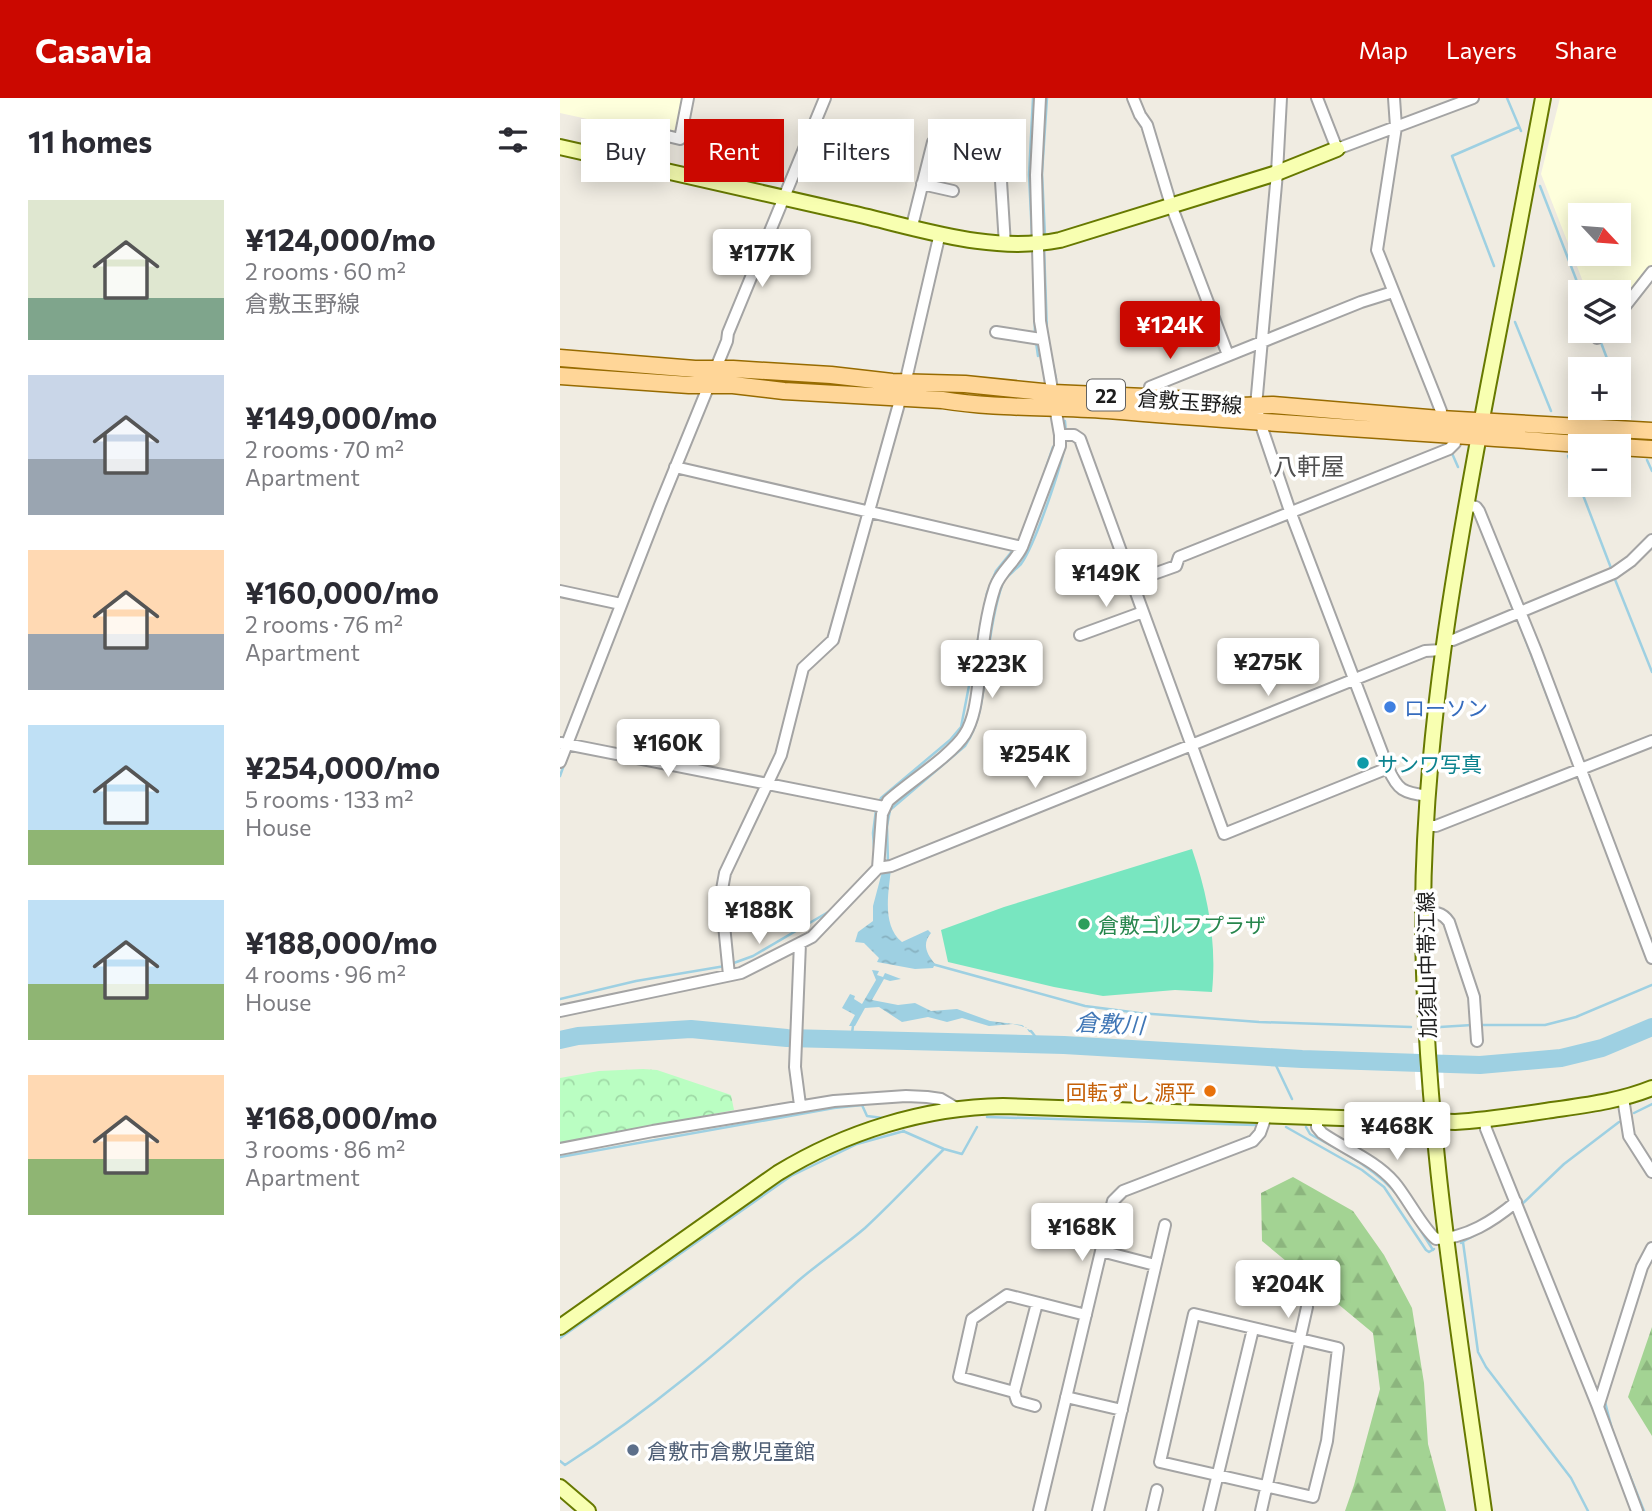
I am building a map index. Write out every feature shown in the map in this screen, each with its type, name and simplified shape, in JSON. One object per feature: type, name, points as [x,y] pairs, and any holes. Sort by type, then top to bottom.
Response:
[{"type":"main road","name":"倉敷玉野線","points":[[560,358],[831,375],[902,390]]},
{"type":"main road","name":"倉敷玉野線","points":[[560,376],[733,385],[784,391],[902,390],[965,384],[1054,401],[1258,414],[1478,437],[1568,443]]},
{"type":"main road","name":"倉敷玉野線","points":[[1054,401],[1149,397],[1258,414],[1273,405],[1440,419],[1652,430]]},
{"type":"main road","points":[[1631,448],[1652,449]]},
{"type":"street","points":[[670,137],[680,139],[688,98]]},
{"type":"street","points":[[560,762],[825,98]]},
{"type":"street","points":[[568,744],[879,806],[956,744],[967,731],[976,699],[984,633],[996,585],[1019,545],[1065,435],[1037,338],[1043,243],[1036,175],[1040,98]]},
{"type":"street","points":[[1133,98],[1147,125],[1171,205],[1228,355]]},
{"type":"street","points":[[1281,98],[1277,173],[1261,342],[1258,414],[1290,511],[1388,768],[1402,790],[1427,796]]},
{"type":"street","points":[[1317,98],[1337,149]]},
{"type":"street","points":[[1394,98],[1396,127],[1378,241],[1393,292],[1397,295],[1441,411],[1440,419]]},
{"type":"street","points":[[560,147],[940,233],[1005,245],[1043,243],[1277,173],[1473,98]]},
{"type":"street","name":"加須山中帯江線","points":[[1484,1511],[1432,1122],[1423,913],[1427,796],[1443,645],[1466,505],[1543,98]]},
{"type":"street","points":[[912,226],[928,161]]},
{"type":"street","points":[[1001,182],[1005,245]]},
{"type":"street","points":[[922,184],[953,191]]},
{"type":"street","points":[[728,969],[721,895],[725,873],[780,755],[803,668],[832,640],[902,390],[940,233]]},
{"type":"street","points":[[1631,299],[1652,272]]},
{"type":"street","points":[[1149,397],[1150,387],[1393,292]]},
{"type":"street","points":[[996,332],[1037,338]]},
{"type":"street","points":[[1065,435],[1080,439],[1224,834],[1388,768]]},
{"type":"street","points":[[1131,582],[1176,566],[1179,557],[1449,449],[1455,443]]},
{"type":"street","points":[[678,468],[1019,545]]},
{"type":"street","points":[[1466,505],[1479,510],[1516,614],[1652,958]]},
{"type":"street","points":[[560,1011],[728,969],[753,968],[812,937],[885,867],[1443,645],[1614,573],[1652,540]]},
{"type":"street","points":[[560,591],[621,604]]},
{"type":"street","points":[[1080,635],[1143,612]]},
{"type":"street","points":[[1426,826],[1436,826],[1652,741]]},
{"type":"street","points":[[879,806],[885,867]]},
{"type":"street","points":[[1423,913],[1444,915],[1449,922],[1474,997],[1477,1031]]},
{"type":"street","points":[[800,943],[795,1066],[800,1105]]},
{"type":"street","points":[[560,1327],[802,1158],[862,1132],[904,1120],[958,1109],[1003,1106],[1432,1122],[1485,1120],[1623,1098],[1652,1088]]},
{"type":"street","points":[[560,1149],[800,1105],[906,1096],[941,1099],[958,1109]]},
{"type":"street","points":[[1623,1098],[1629,1136],[1652,1172]]},
{"type":"street","points":[[1039,1511],[1113,1201],[1117,1195],[1253,1141],[1260,1133],[1266,1116]]},
{"type":"street","points":[[1317,1118],[1317,1126],[1322,1133],[1389,1176],[1408,1199],[1430,1234],[1436,1238],[1461,1235],[1517,1205]]},
{"type":"street","points":[[1485,1120],[1486,1129],[1637,1511]]},
{"type":"street","points":[[1098,1511],[1165,1225]]},
{"type":"street","points":[[1598,1407],[1640,1275],[1652,1248]]},
{"type":"street","points":[[1101,1251],[1155,1265]]},
{"type":"street","points":[[1014,1392],[959,1377],[972,1319],[1007,1295],[1086,1315]]},
{"type":"street","points":[[1035,1406],[1017,1401],[1014,1392],[1037,1303]]},
{"type":"street","points":[[1261,1511],[1306,1306]]},
{"type":"street","points":[[1194,1314],[1253,1329],[1338,1348],[1327,1441],[1313,1497],[1160,1462],[1194,1314]]},
{"type":"street","points":[[1209,1511],[1253,1329]]},
{"type":"street","points":[[1066,1397],[1122,1410]]},
{"type":"street","points":[[560,1487],[588,1511]]},
{"type":"street","points":[[1152,1511],[1157,1490]]},
{"type":"shaded area","points":[[560,98],[685,98],[675,135],[670,134],[670,119],[587,119],[560,113]]},
{"type":"shaded area","points":[[1560,98],[1652,98],[1652,268],[1631,295],[1631,280],[1582,280],[1577,266],[1631,266],[1631,203],[1568,203],[1568,243],[1541,174]]},
{"type":"green space","name":"倉敷ゴルフプラザ","points":[[1192,849],[1210,919],[1212,992],[1175,990],[1103,996],[948,962],[941,930],[1004,907]]},
{"type":"green space","points":[[657,1070],[731,1095],[734,1110],[560,1144],[560,1078],[599,1071]]},
{"type":"green space","points":[[1293,1177],[1353,1211],[1384,1255],[1412,1308],[1424,1383],[1428,1444],[1446,1511],[1345,1511],[1380,1389],[1373,1333],[1262,1241],[1261,1193]]},
{"type":"green space","points":[[1652,1327],[1652,1436],[1628,1397]]},
{"type":"water","points":[[891,868],[888,907],[891,926],[902,942],[928,930],[931,933],[926,948],[935,964],[933,968],[915,969],[877,962],[879,958],[864,943],[855,942],[858,932],[873,921],[873,906],[882,872]]},
{"type":"water","points":[[872,970],[879,971],[877,975],[883,977],[885,973],[901,979],[884,979],[872,1000],[898,1005],[915,1003],[931,1011],[957,1009],[990,1021],[1022,1025],[1024,1027],[1013,1024],[989,1026],[962,1018],[947,1022],[928,1017],[902,1022],[879,1007],[865,1008],[855,1026],[849,1026],[855,1015],[842,1008],[850,994],[862,1004],[876,980]]},
{"type":"pier","points":[[1442,1042],[1444,1088],[1416,1090],[1413,1043]]},
{"type":"waterway","points":[[1032,236],[1029,175],[1033,98]]},
{"type":"waterway","points":[[1045,236],[1042,173],[1047,98]]},
{"type":"waterway","points":[[1507,98],[1521,131]]},
{"type":"waterway","points":[[1494,266],[1452,156],[1519,127]]},
{"type":"waterway","points":[[1540,186],[1576,280]]},
{"type":"waterway","points":[[1044,247],[1047,331]]},
{"type":"waterway","points":[[1034,286],[1035,335]]},
{"type":"waterway","points":[[1515,322],[1551,411]]},
{"type":"waterway","points":[[1036,342],[1038,356]]},
{"type":"waterway","points":[[1601,343],[1606,357]]},
{"type":"waterway","points":[[1053,365],[1056,379]]},
{"type":"waterway","points":[[1065,421],[1066,433]]},
{"type":"waterway","points":[[1005,579],[1021,564],[1027,554],[1054,485],[1066,440]]},
{"type":"waterway","points":[[1041,483],[1053,447]]},
{"type":"waterway","points":[[1451,451],[1458,467]]},
{"type":"waterway","points":[[1647,460],[1652,471]]},
{"type":"waterway","points":[[1584,497],[1611,568]]},
{"type":"waterway","points":[[878,804],[881,798],[950,740],[961,727],[987,593],[996,571],[1013,550]]},
{"type":"waterway","points":[[1614,577],[1652,672]]},
{"type":"waterway","points":[[888,863],[887,826],[890,810],[965,746],[971,736],[983,694],[993,623],[1002,585]]},
{"type":"waterway","points":[[1509,599],[1514,612]]},
{"type":"waterway","points":[[1517,618],[1556,719]]},
{"type":"waterway","points":[[560,776],[565,762]]},
{"type":"waterway","points":[[874,848],[876,810]]},
{"type":"waterway","points":[[731,964],[753,956],[830,911]]},
{"type":"waterway","points":[[932,964],[1085,1006],[1259,1022],[1411,1027]]},
{"type":"waterway","points":[[560,999],[636,981],[725,966]]},
{"type":"waterway","points":[[1478,1025],[1545,1025],[1576,1017],[1652,985]]},
{"type":"waterway","points":[[1440,1027],[1472,1025]]},
{"type":"waterway","points":[[851,1040],[853,1026]]},
{"type":"waterway","name":"倉敷川","points":[[560,1040],[578,1036],[691,1029],[787,1038],[1064,1045],[1302,1059],[1480,1065],[1561,1058],[1602,1048],[1652,1027]]},
{"type":"waterway","points":[[1031,1031],[1042,1045]]},
{"type":"waterway","points":[[1272,1057],[1292,1099]]},
{"type":"waterway","points":[[1634,1113],[1652,1104]]},
{"type":"waterway","points":[[560,1157],[834,1108],[862,1105],[867,1116],[883,1118]]},
{"type":"waterway","points":[[987,1117],[1255,1125]]},
{"type":"waterway","points":[[1520,1206],[1564,1164],[1619,1122]]},
{"type":"waterway","points":[[903,1131],[962,1154],[977,1127]]},
{"type":"waterway","points":[[1286,1127],[1362,1170],[1384,1187],[1426,1250],[1429,1252],[1434,1249]]},
{"type":"waterway","points":[[1306,1127],[1310,1134],[1380,1177],[1399,1197]]},
{"type":"waterway","points":[[560,1338],[791,1176],[857,1144],[904,1131]]},
{"type":"waterway","points":[[560,1461],[565,1465],[597,1444],[686,1378],[806,1274],[865,1228],[944,1149]]},
{"type":"waterway","points":[[1416,1223],[1433,1250]]},
{"type":"waterway","points":[[1464,1241],[1479,1233]]},
{"type":"waterway","points":[[1461,1243],[1463,1242],[1478,1352],[1486,1367],[1571,1478],[1588,1511]]},
{"type":"waterway","points":[[1605,1402],[1613,1433]]},
{"type":"waterway","points":[[1618,1446],[1644,1511]]},
{"type":"place","name":"ローソン","points":[[1390,707]]},
{"type":"place","name":"サンワ写真","points":[[1363,763]]},
{"type":"place","name":"倉敷ゴルフプラザ","points":[[1084,924]]},
{"type":"place","name":"回転ずし 源平","points":[[1210,1091]]},
{"type":"place","name":"倉敷市倉敷児童館","points":[[633,1450]]},
{"type":"district","name":"八軒屋","points":[[1309,465]]}]
